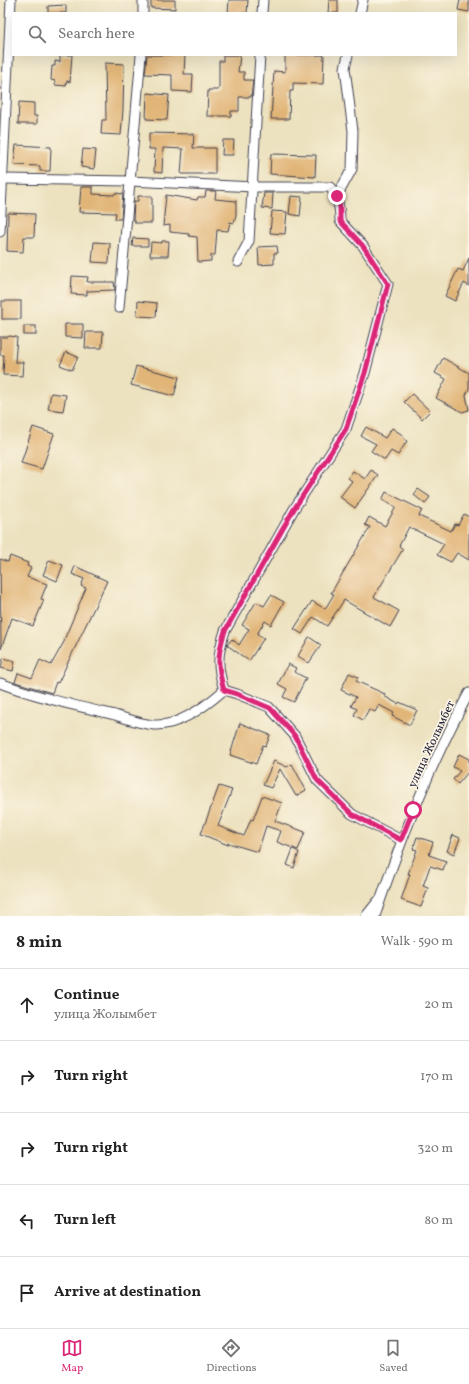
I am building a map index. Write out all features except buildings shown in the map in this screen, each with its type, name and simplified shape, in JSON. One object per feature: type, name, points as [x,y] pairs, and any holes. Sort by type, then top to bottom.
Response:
[{"type":"street","points":[[0,232],[11,0]]},
{"type":"street","points":[[143,0],[143,12]]},
{"type":"street","points":[[262,12],[263,0]]},
{"type":"street","points":[[360,12],[364,0]]},
{"type":"street","points":[[119,308],[141,56]]},
{"type":"street","points":[[238,262],[249,241],[254,187],[260,56]]},
{"type":"street","points":[[337,196],[352,169],[353,131],[345,68],[348,56]]},
{"type":"street","points":[[3,179],[130,181],[254,187],[330,187],[337,196],[340,207],[340,221],[363,246],[388,284],[365,373],[346,429],[294,509],[225,631],[218,650],[218,667],[224,690]]},
{"type":"street","points":[[0,683],[102,712],[157,725],[174,721],[204,707],[224,690]]},
{"type":"street","points":[[224,690],[270,708],[295,736],[317,780],[352,814],[401,840]]},
{"type":"street","name":"улица Жолымбет","points":[[375,916],[401,840],[451,726],[469,693]]},
{"type":"street","points":[[366,916],[382,896]]},
{"type":"route","points":[[337,196],[340,207],[340,221],[363,246],[388,284],[365,373],[346,429],[294,509],[225,631],[218,650],[218,667],[224,690],[270,708],[295,736],[317,780],[352,814],[401,840],[413,810]]}]
